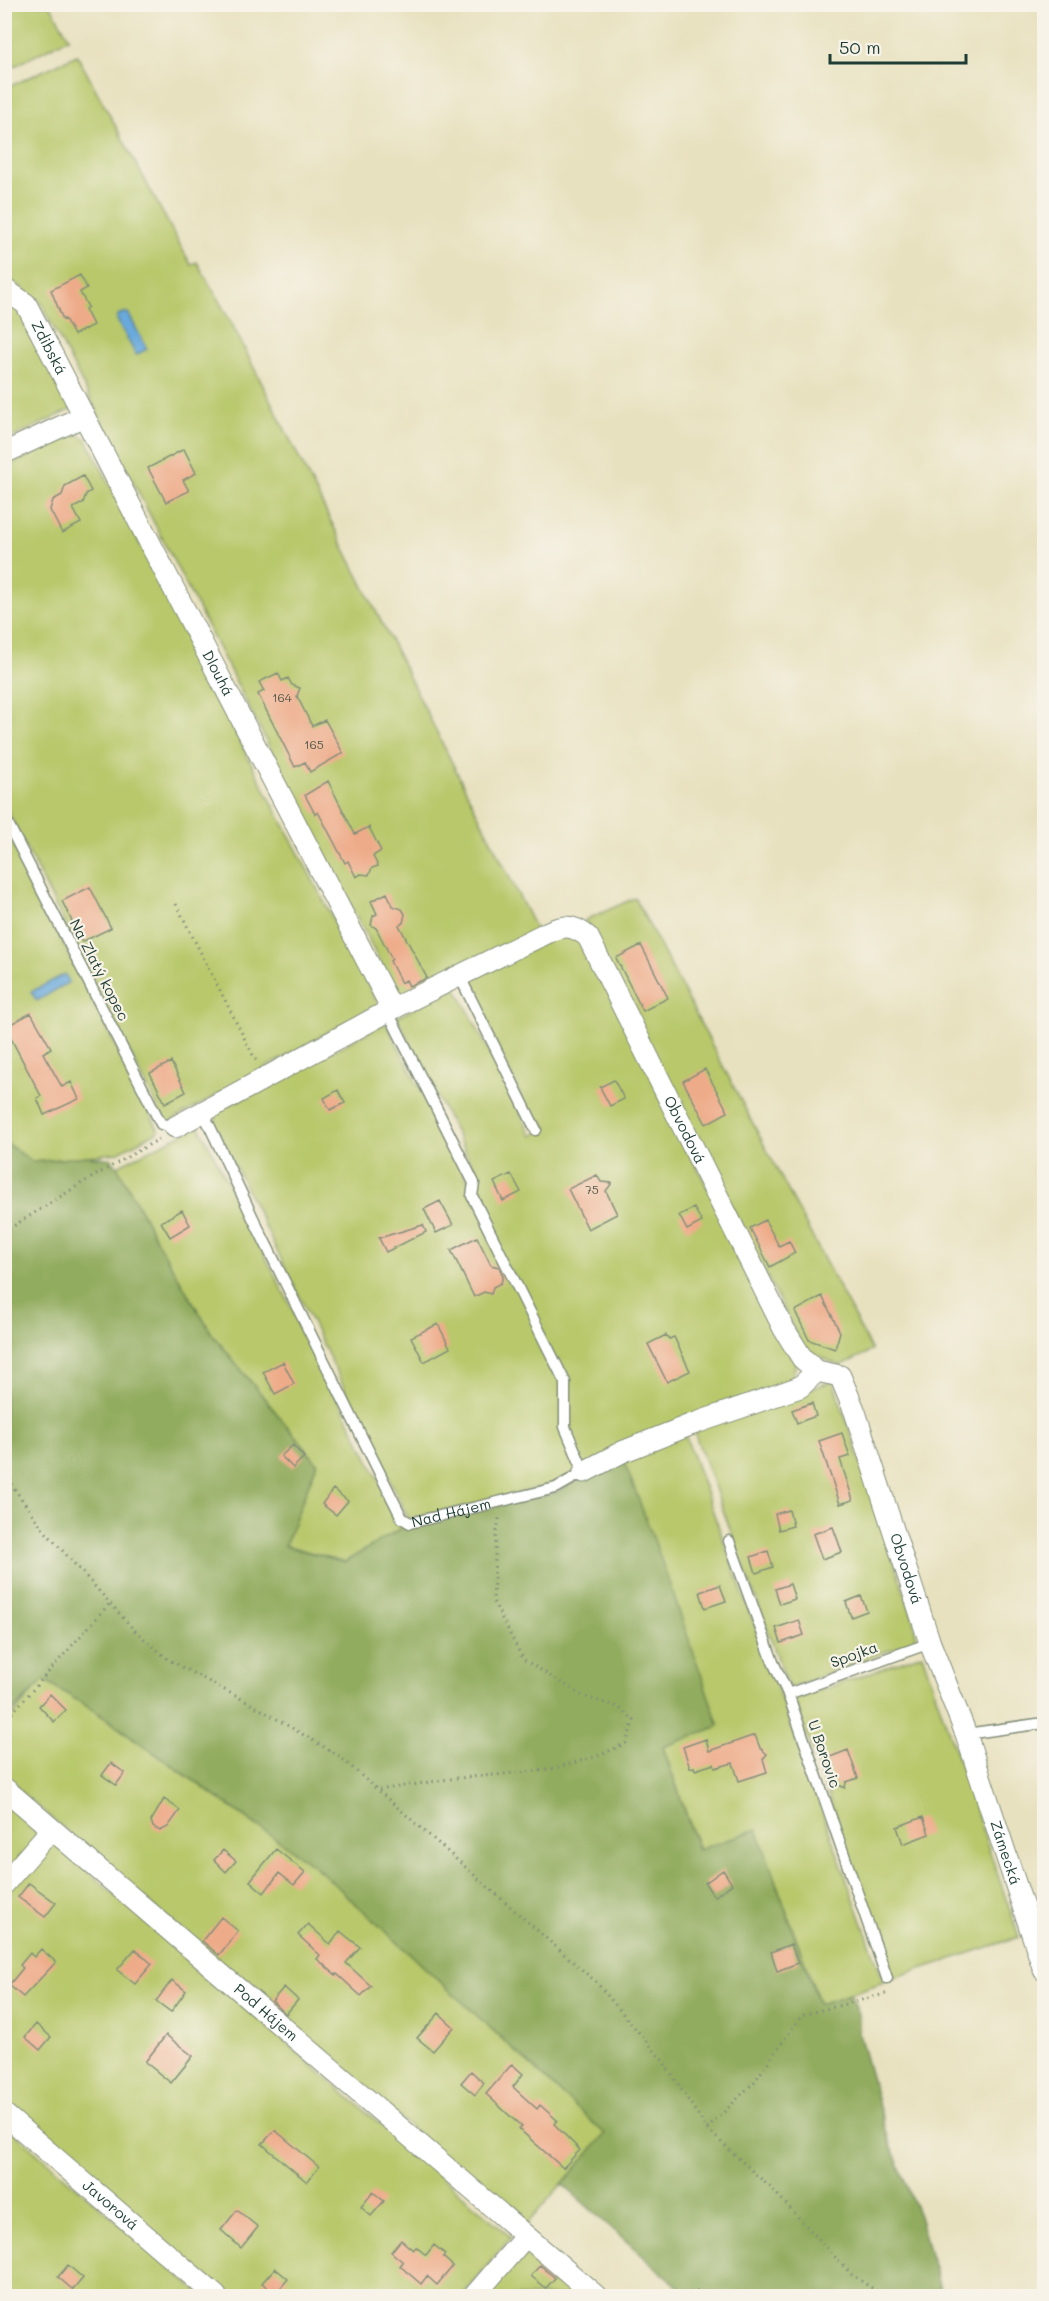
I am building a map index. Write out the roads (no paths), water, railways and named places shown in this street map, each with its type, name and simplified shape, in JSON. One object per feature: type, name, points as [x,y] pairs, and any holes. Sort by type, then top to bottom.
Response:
[{"type":"street","name":"Zdibská","points":[[4,289],[26,304],[84,416]]},
{"type":"street","points":[[4,453],[84,416]]},
{"type":"street","name":"Dlouhá","points":[[84,416],[392,1009]]},
{"type":"street","name":"Obvodová","points":[[172,1127],[392,1009],[559,927],[576,928],[588,937],[784,1329],[802,1358],[817,1371],[840,1376],[855,1412],[930,1643],[966,1734]]},
{"type":"street","name":"Nad Hájem","points":[[584,1472],[622,1452],[690,1425],[800,1387],[817,1371]]},
{"type":"street","name":"Zámecká","points":[[966,1734],[1044,1970]]},
{"type":"street","name":"Pod Hájem","points":[[4,1788],[596,2296]]},
{"type":"street","points":[[4,1884],[51,1830]]},
{"type":"street","name":"Javorová","points":[[4,2114],[216,2296]]},
{"type":"street","points":[[474,2296],[525,2237]]},
{"type":"lane","name":"Na Zlatý kopec","points":[[4,816],[160,1124],[172,1127]]},
{"type":"lane","points":[[460,977],[536,1130]]},
{"type":"lane","points":[[392,1009],[391,1018],[474,1183],[472,1196],[565,1382],[565,1427],[584,1472]]},
{"type":"lane","name":"Nad Hájem","points":[[203,1112],[402,1518],[410,1522],[556,1488],[584,1472]]},
{"type":"lane","name":"U Borovic","points":[[729,1541],[773,1662],[788,1694],[887,1978]]},
{"type":"lane","name":"Spojka","points":[[788,1694],[930,1643]]},
{"type":"lane","points":[[966,1734],[1044,1723]]},
{"type":"water","points":[[128,313],[147,349],[136,355],[117,320],[118,315]]},
{"type":"water","points":[[65,974],[69,982],[37,1001],[31,992]]}]
